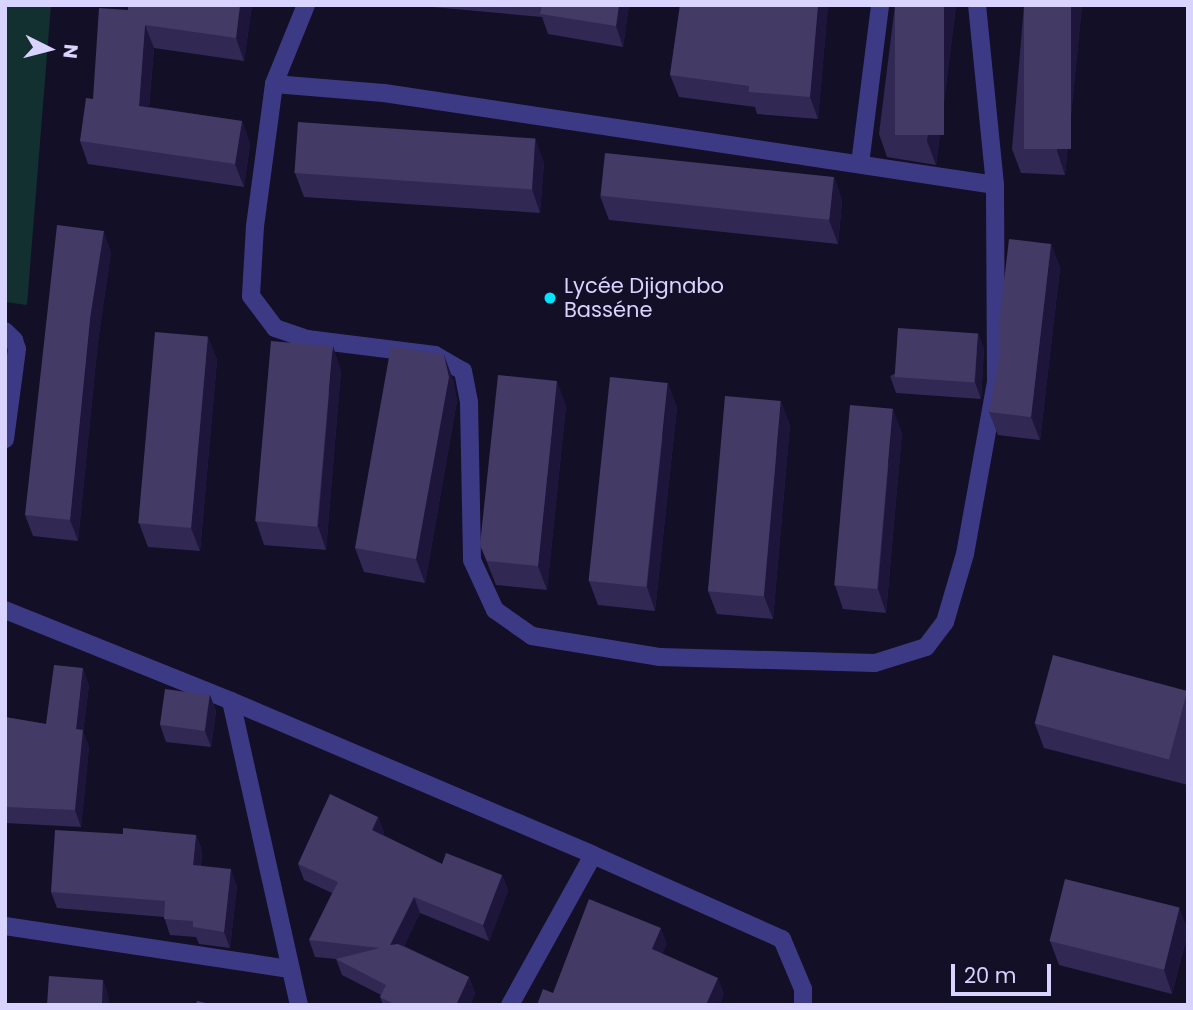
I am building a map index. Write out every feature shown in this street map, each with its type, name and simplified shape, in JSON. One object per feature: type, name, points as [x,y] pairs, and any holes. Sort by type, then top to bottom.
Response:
[{"type":"street","points":[[306,5],[274,84],[254,226],[251,296],[275,328],[307,340],[435,355],[463,371],[470,402],[472,560],[495,610],[532,636],[660,657],[875,663],[926,647],[945,622],[965,554],[996,383],[995,185],[977,5]]},
{"type":"street","points":[[860,164],[880,5]]},
{"type":"street","points":[[274,84],[384,93],[995,185]]},
{"type":"street","points":[[5,331],[14,340],[17,349],[5,439]]},
{"type":"street","points":[[5,610],[231,701],[593,855],[782,939],[803,989],[803,1005]]},
{"type":"street","points":[[231,701],[299,1005]]},
{"type":"street","points":[[510,1005],[593,855]]},
{"type":"street","points":[[5,926],[290,969]]},
{"type":"green space","points":[[5,5],[51,5],[27,305],[5,302]]},
{"type":"building","points":[[128,5],[240,5],[236,38],[145,25],[139,106],[242,121],[235,164],[80,141],[86,98],[93,99],[99,8],[128,10]]},
{"type":"building","points":[[542,5],[619,5],[616,26],[540,14]]},
{"type":"building","points":[[680,5],[818,5],[810,97],[749,92],[749,86],[670,75]]},
{"type":"building","points":[[895,5],[944,5],[944,135],[895,135]]},
{"type":"building","points":[[1024,5],[1071,5],[1071,149],[1024,149]]},
{"type":"building","points":[[298,122],[535,139],[532,189],[294,173]]},
{"type":"building","points":[[605,153],[834,177],[829,220],[601,196]]},
{"type":"building","points":[[57,225],[104,231],[90,319],[70,520],[25,515]]},
{"type":"building","points":[[1009,239],[1051,244],[1031,417],[989,412],[999,360],[999,325]]},
{"type":"building","points":[[898,328],[978,334],[974,382],[895,377]]},
{"type":"building","points":[[155,332],[208,337],[191,528],[138,523]]},
{"type":"building","points":[[271,341],[333,346],[317,527],[255,521]]},
{"type":"building","points":[[391,346],[444,355],[449,377],[416,559],[355,548]]},
{"type":"building","points":[[498,375],[557,381],[538,566],[487,561],[480,545]]},
{"type":"building","points":[[610,377],[668,383],[646,587],[589,581]]},
{"type":"building","points":[[725,396],[781,401],[764,596],[708,591]]},
{"type":"building","points":[[850,405],[893,409],[877,589],[834,585]]},
{"type":"building","points":[[1053,655],[1187,691],[1169,760],[1035,724]]},
{"type":"building","points":[[54,665],[83,668],[76,729],[83,730],[75,810],[5,807],[5,717],[46,724]]},
{"type":"building","points":[[165,689],[210,695],[205,731],[160,725]]},
{"type":"building","points":[[330,794],[378,817],[372,830],[442,864],[446,853],[502,875],[483,925],[414,897],[390,945],[398,944],[469,977],[456,1005],[396,1005],[380,997],[386,985],[336,959],[380,948],[309,940],[338,882],[298,864]]},
{"type":"building","points":[[123,828],[196,835],[193,865],[231,869],[224,932],[193,927],[193,921],[164,919],[165,901],[51,892],[55,830],[123,834]]},
{"type":"building","points":[[1065,879],[1179,908],[1164,970],[1050,941]]},
{"type":"building","points":[[589,899],[661,928],[652,949],[718,978],[706,1005],[537,1005],[543,989],[553,993]]},
{"type":"building","points":[[49,976],[103,980],[102,1005],[47,1005]]},
{"type":"building","points":[[197,1001],[215,1005],[196,1005]]},
{"type":"place","name":"Lycée Djignabo Basséne","points":[[550,298]]}]
